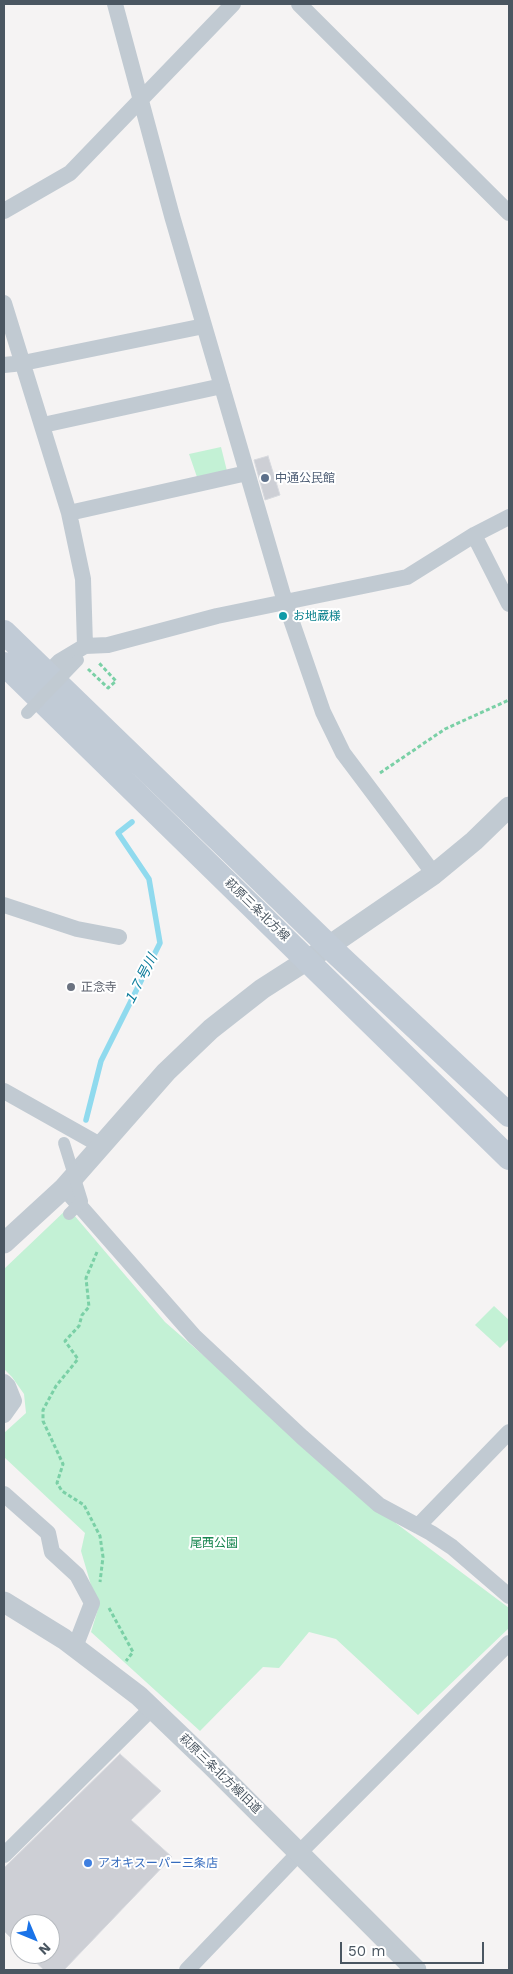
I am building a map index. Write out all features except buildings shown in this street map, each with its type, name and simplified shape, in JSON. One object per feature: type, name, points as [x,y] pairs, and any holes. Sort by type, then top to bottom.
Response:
[{"type":"main road","name":"萩原三条北方線","points":[[4,632],[329,946],[509,1115]]},
{"type":"main road","name":"萩原三条北方線","points":[[4,664],[509,1158]]},
{"type":"street","points":[[115,4],[140,99],[247,473],[285,602],[323,712],[343,753],[434,874]]},
{"type":"street","points":[[4,211],[70,173],[233,4]]},
{"type":"street","points":[[299,4],[509,213]]},
{"type":"street","points":[[4,303],[69,513],[83,579],[86,654],[27,713]]},
{"type":"street","points":[[4,365],[23,363],[204,326]]},
{"type":"street","points":[[43,425],[222,386]]},
{"type":"street","points":[[69,513],[247,473]]},
{"type":"street","points":[[47,674],[60,661],[86,654],[108,645],[217,616],[407,577],[509,517]]},
{"type":"street","points":[[474,536],[509,604]]},
{"type":"street","points":[[4,1243],[64,1188],[166,1072],[211,1029],[262,989],[434,874],[474,841],[509,807]]},
{"type":"street","points":[[4,905],[77,928],[119,937]]},
{"type":"street","points":[[4,1092],[100,1145]]},
{"type":"street","points":[[64,1143],[82,1201],[69,1214]]},
{"type":"street","points":[[64,1188],[194,1336],[379,1505],[452,1547],[509,1596]]},
{"type":"street","points":[[4,1382],[8,1386],[14,1401],[4,1415]]},
{"type":"street","points":[[418,1526],[509,1432]]},
{"type":"street","points":[[4,1494],[48,1533],[52,1552],[76,1575],[92,1602],[75,1647]]},
{"type":"street","name":"萩原三条北方線旧道","points":[[4,1602],[75,1647],[152,1708],[416,1970]]},
{"type":"street","points":[[187,1970],[299,1853],[509,1643]]},
{"type":"street","points":[[4,1855],[152,1708]]},
{"type":"path","points":[[86,654],[116,681],[108,688],[86,654]]},
{"type":"path","points":[[365,783],[445,729],[509,700]]},
{"type":"path","points":[[99,1244],[86,1278],[89,1307],[82,1315],[79,1326],[65,1341],[78,1358],[56,1386],[43,1410],[43,1421],[63,1464],[58,1483],[62,1491],[84,1505],[100,1536],[103,1557],[99,1591]]},
{"type":"path","points":[[104,1600],[133,1652],[115,1678]]},
{"type":"green space","points":[[221,447],[227,471],[197,477],[189,454]]},
{"type":"green space","name":"尾西公園","points":[[68,1208],[165,1322],[397,1524],[509,1608],[509,1628],[418,1715],[336,1639],[309,1632],[279,1668],[263,1667],[200,1731],[91,1632],[98,1609],[81,1551],[85,1533],[4,1457],[4,1433],[26,1413],[24,1394],[4,1369],[4,1269]]},
{"type":"green space","points":[[494,1306],[509,1320],[509,1339],[500,1348],[475,1325]]},
{"type":"waterway","name":"１７号川","points":[[86,1120],[101,1061],[160,943],[149,879],[118,833],[132,822]]},
{"type":"place","name":"中通公民館","points":[[265,478]]},
{"type":"place","name":"お地蔵様","points":[[283,616]]},
{"type":"place","name":"正念寺","points":[[71,987]]},
{"type":"place","name":"アオキスーパー三条店","points":[[88,1863]]}]
